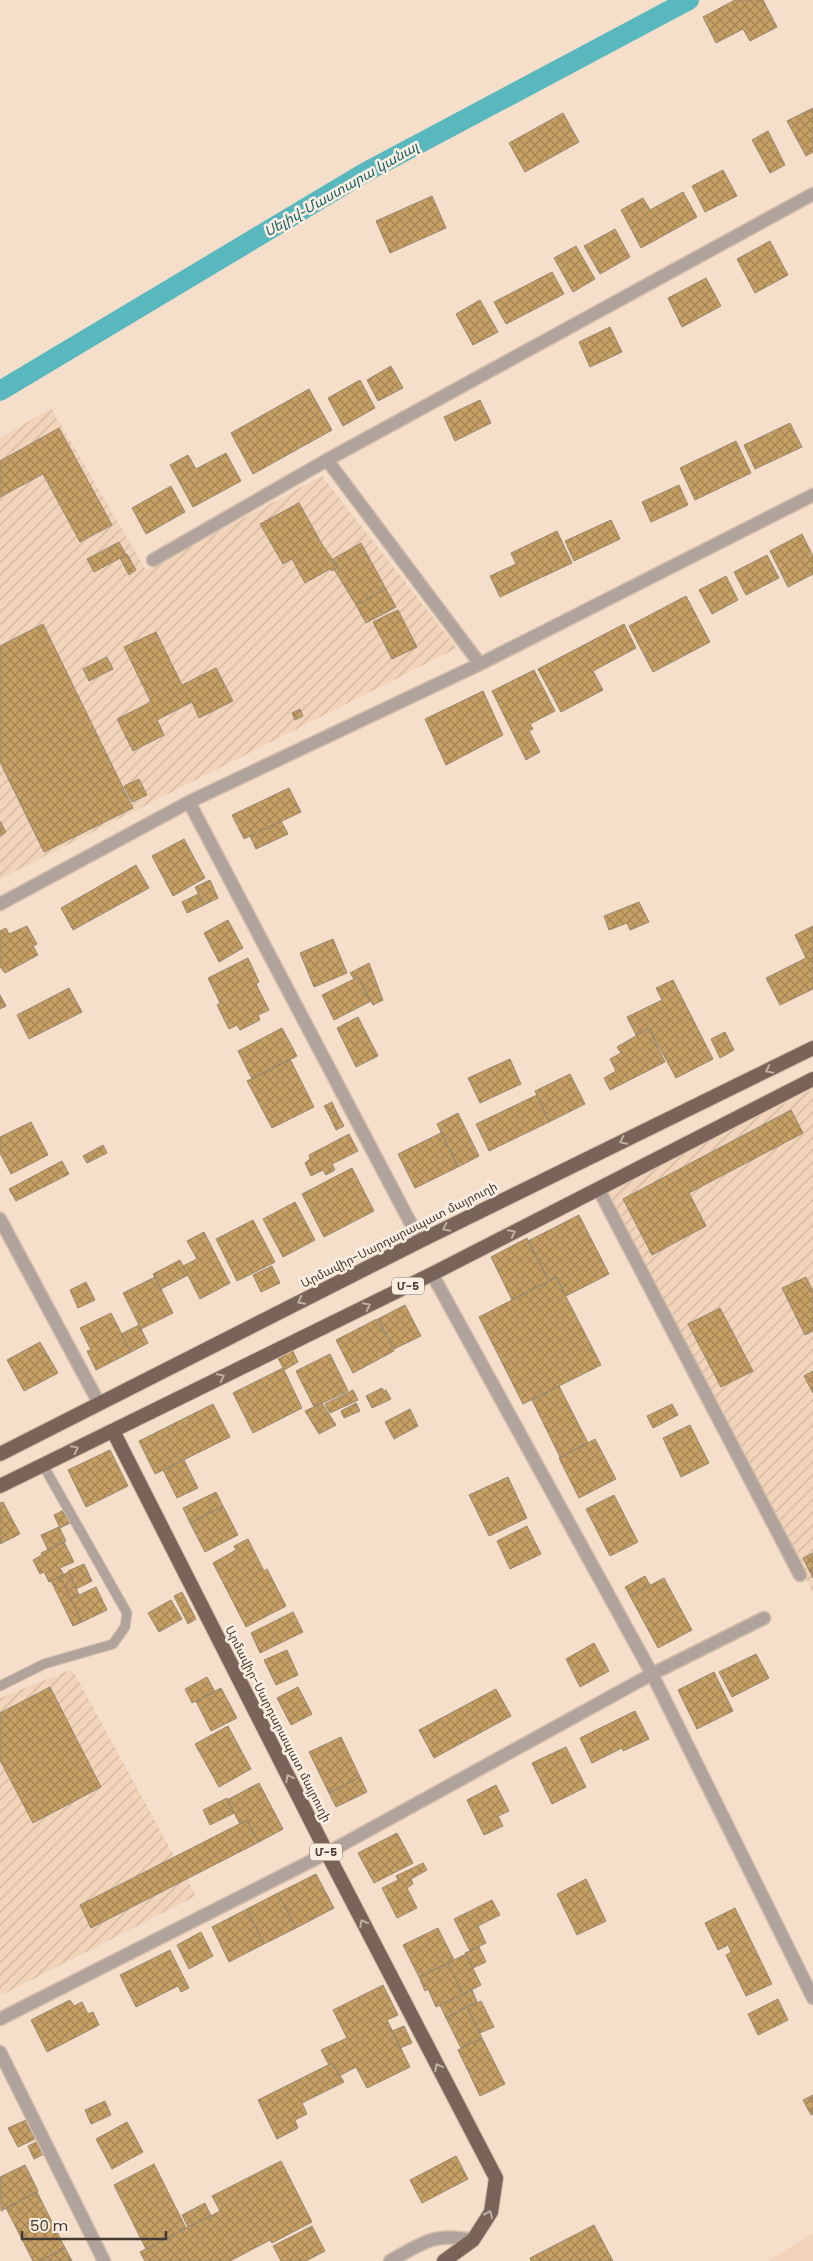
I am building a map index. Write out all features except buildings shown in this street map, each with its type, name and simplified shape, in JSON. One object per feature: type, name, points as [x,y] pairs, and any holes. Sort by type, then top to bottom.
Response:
[{"type":"highway","name":"Արմավիր-Սարդարապատ մայրուղի","points":[[0,1454],[420,1241],[813,1048]]},
{"type":"highway","name":"Մ-5","points":[[0,1486],[432,1274],[813,1079]]},
{"type":"highway","name":"Արմավիր-Սարդարապատ մայրուղի","points":[[113,1431],[327,1853],[496,2178],[491,2212],[473,2240],[444,2261]]},
{"type":"street","points":[[153,560],[328,460],[813,194]]},
{"type":"street","points":[[328,460],[480,664]]},
{"type":"street","points":[[0,904],[189,802],[480,664],[813,495]]},
{"type":"street","points":[[189,802],[420,1241]]},
{"type":"street","points":[[599,1190],[800,1575]]},
{"type":"street","points":[[0,1219],[99,1403]]},
{"type":"street","points":[[432,1274],[652,1674],[813,1998]]},
{"type":"street","points":[[0,2019],[327,1853],[652,1674],[764,1618]]},
{"type":"street","points":[[0,2052],[104,2261]]},
{"type":"street","points":[[390,2261],[432,2238],[452,2236],[473,2240]]},
{"type":"lane","points":[[0,1686],[44,1664],[114,1644],[125,1627],[127,1613],[43,1465]]},
{"type":"shaded area","points":[[51,408],[146,570],[322,476],[457,648],[0,879],[0,438]]},
{"type":"shaded area","points":[[813,1089],[813,1593],[608,1191]]},
{"type":"shaded area","points":[[72,1669],[196,1896],[2,1995],[0,1992],[0,1698]]},
{"type":"shaded area","points":[[813,2233],[813,2261],[768,2261]]},
{"type":"waterway","name":"Սելիվ֊Մաստարա կանալ","points":[[0,391],[364,173],[689,0]]}]
